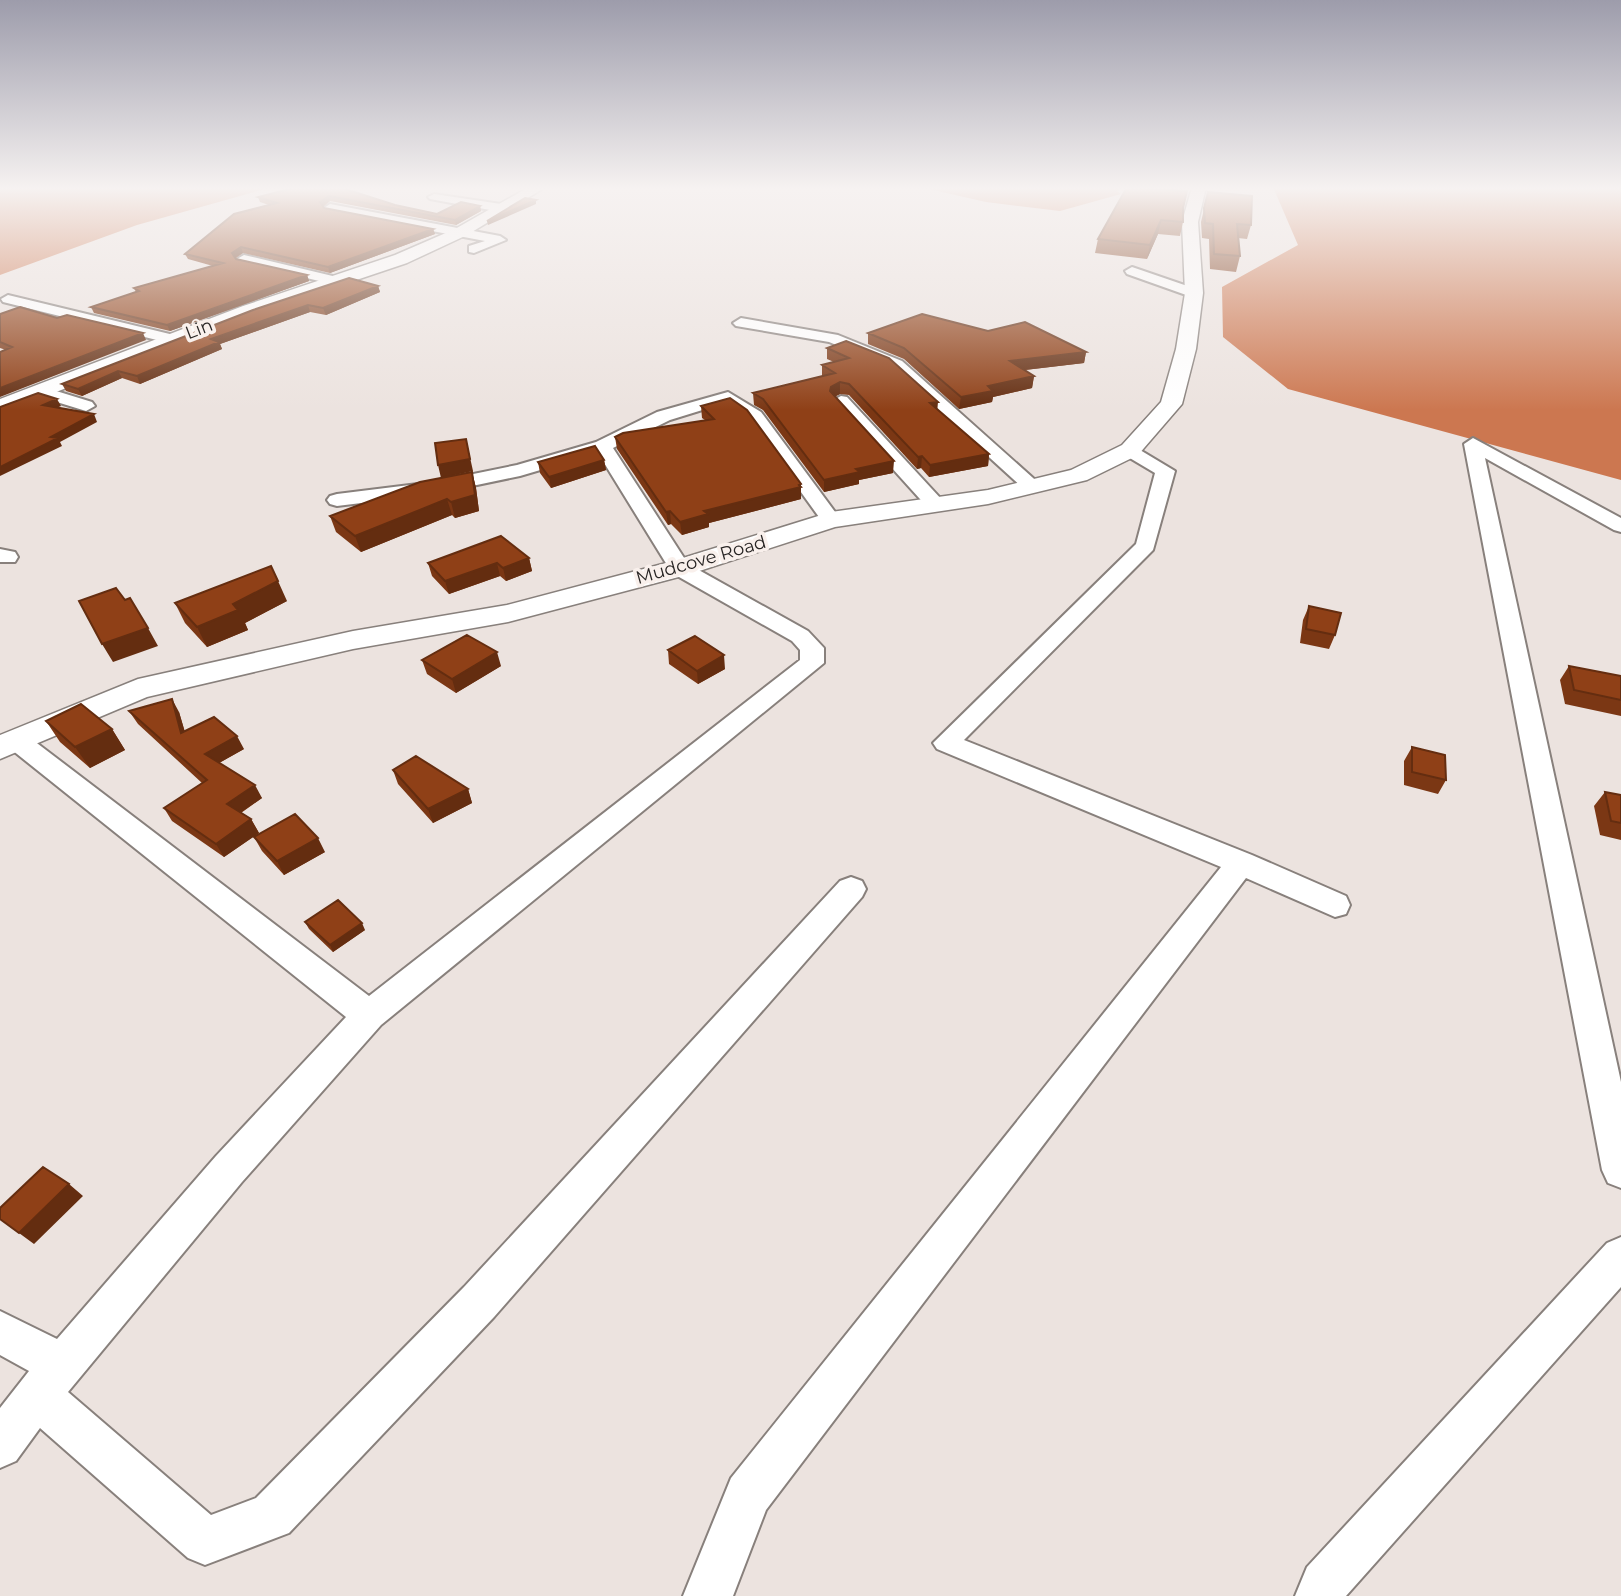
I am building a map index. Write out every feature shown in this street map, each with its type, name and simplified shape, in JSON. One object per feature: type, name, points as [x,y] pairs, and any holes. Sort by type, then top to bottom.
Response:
[{"type":"street","points":[[254,261],[336,281]]},
{"type":"street","name":"Lin","points":[[0,407],[173,339],[391,261]]},
{"type":"street","name":"Mudcove Road","points":[[8,744],[138,689],[353,640],[508,613],[680,568],[831,520],[936,505],[1079,475],[1130,450],[1171,404],[1186,348],[1194,293],[1192,261]]},
{"type":"street","points":[[1132,271],[1194,293]]},
{"type":"street","points":[[8,299],[173,339]]},
{"type":"street","points":[[741,323],[833,338],[896,364],[1032,486]]},
{"type":"street","points":[[40,391],[86,406]]},
{"type":"street","points":[[337,500],[434,488],[520,470],[603,446],[666,413],[699,402],[728,397],[755,416],[831,520]]},
{"type":"street","points":[[841,401],[936,505]]},
{"type":"street","points":[[1621,526],[1473,444],[1621,1170]]},
{"type":"street","points":[[0,1444],[49,1380],[229,1169],[369,1015],[812,663],[812,648],[800,636],[680,568],[603,446]]},
{"type":"street","points":[[1130,450],[1165,471],[1146,546],[946,743],[1241,863],[1335,905]]},
{"type":"street","points":[[8,744],[369,1015]]},
{"type":"street","points":[[708,1596],[748,1495],[1241,863]]},
{"type":"street","points":[[0,1332],[205,1541],[272,1516],[479,1302],[851,888]]},
{"type":"street","points":[[1320,1596],[1324,1584],[1621,1257]]},
{"type":"shaded area","points":[[0,261],[37,261],[0,275]]},
{"type":"shaded area","points":[[1268,261],[1621,261],[1621,480],[1288,389],[1223,337],[1222,287]]},
{"type":"building","points":[[217,261],[247,261],[307,275],[167,325],[91,307],[139,291],[134,288],[223,263]]},
{"type":"building","points":[[304,261],[343,261],[328,267]]},
{"type":"building","points":[[349,278],[378,286],[323,308],[308,305],[211,339],[219,342],[137,376],[118,371],[78,389],[62,384],[253,310]]},
{"type":"building","points":[[20,307],[57,318],[67,315],[143,333],[0,388],[0,352],[12,347],[0,342],[0,314]]},
{"type":"building","points":[[922,314],[988,331],[1025,322],[1086,352],[1010,361],[1034,376],[988,386],[993,391],[961,397],[904,348],[868,333]]},
{"type":"building","points":[[846,341],[889,358],[938,402],[930,403],[989,454],[930,465],[922,456],[918,457],[849,384],[840,382],[831,387],[830,391],[894,461],[856,469],[860,472],[824,480],[763,399],[753,393],[835,373],[822,365],[849,358],[827,348]]},
{"type":"building","points":[[38,393],[57,399],[43,405],[94,414],[51,437],[58,438],[0,467],[0,407]]},
{"type":"building","points":[[730,398],[747,410],[801,487],[704,511],[708,514],[680,522],[670,511],[666,512],[615,437],[623,433],[714,419],[701,406]]},
{"type":"building","points":[[466,439],[470,459],[438,465],[435,443]]},
{"type":"building","points":[[595,446],[604,460],[549,477],[538,462]]},
{"type":"building","points":[[472,472],[475,495],[451,502],[447,499],[355,536],[330,516],[420,482]]},
{"type":"building","points":[[501,536],[529,558],[503,568],[497,563],[445,581],[428,563]]},
{"type":"building","points":[[271,566],[278,581],[233,604],[238,610],[197,627],[175,603]]},
{"type":"building","points":[[116,588],[125,600],[130,598],[148,628],[102,644],[79,601]]},
{"type":"building","points":[[1309,606],[1341,613],[1335,635],[1306,629]]},
{"type":"building","points":[[467,635],[497,652],[452,679],[422,660]]},
{"type":"building","points":[[695,636],[724,655],[697,671],[668,650]]},
{"type":"building","points":[[1569,666],[1621,676],[1621,700],[1574,690]]},
{"type":"building","points":[[172,699],[181,733],[214,717],[237,736],[205,754],[255,785],[227,804],[251,819],[216,844],[164,808],[207,780],[129,711]]},
{"type":"building","points":[[81,704],[112,729],[75,747],[46,721]]},
{"type":"building","points":[[1412,747],[1445,755],[1446,780],[1412,772]]},
{"type":"building","points":[[416,756],[468,789],[428,809],[393,770]]},
{"type":"building","points":[[1605,792],[1621,795],[1621,823],[1611,821]]},
{"type":"building","points":[[295,814],[318,838],[277,861],[254,837]]},
{"type":"building","points":[[338,900],[362,923],[330,945],[305,922]]},
{"type":"building","points":[[43,1167],[69,1184],[19,1233],[0,1219],[0,1208]]}]
